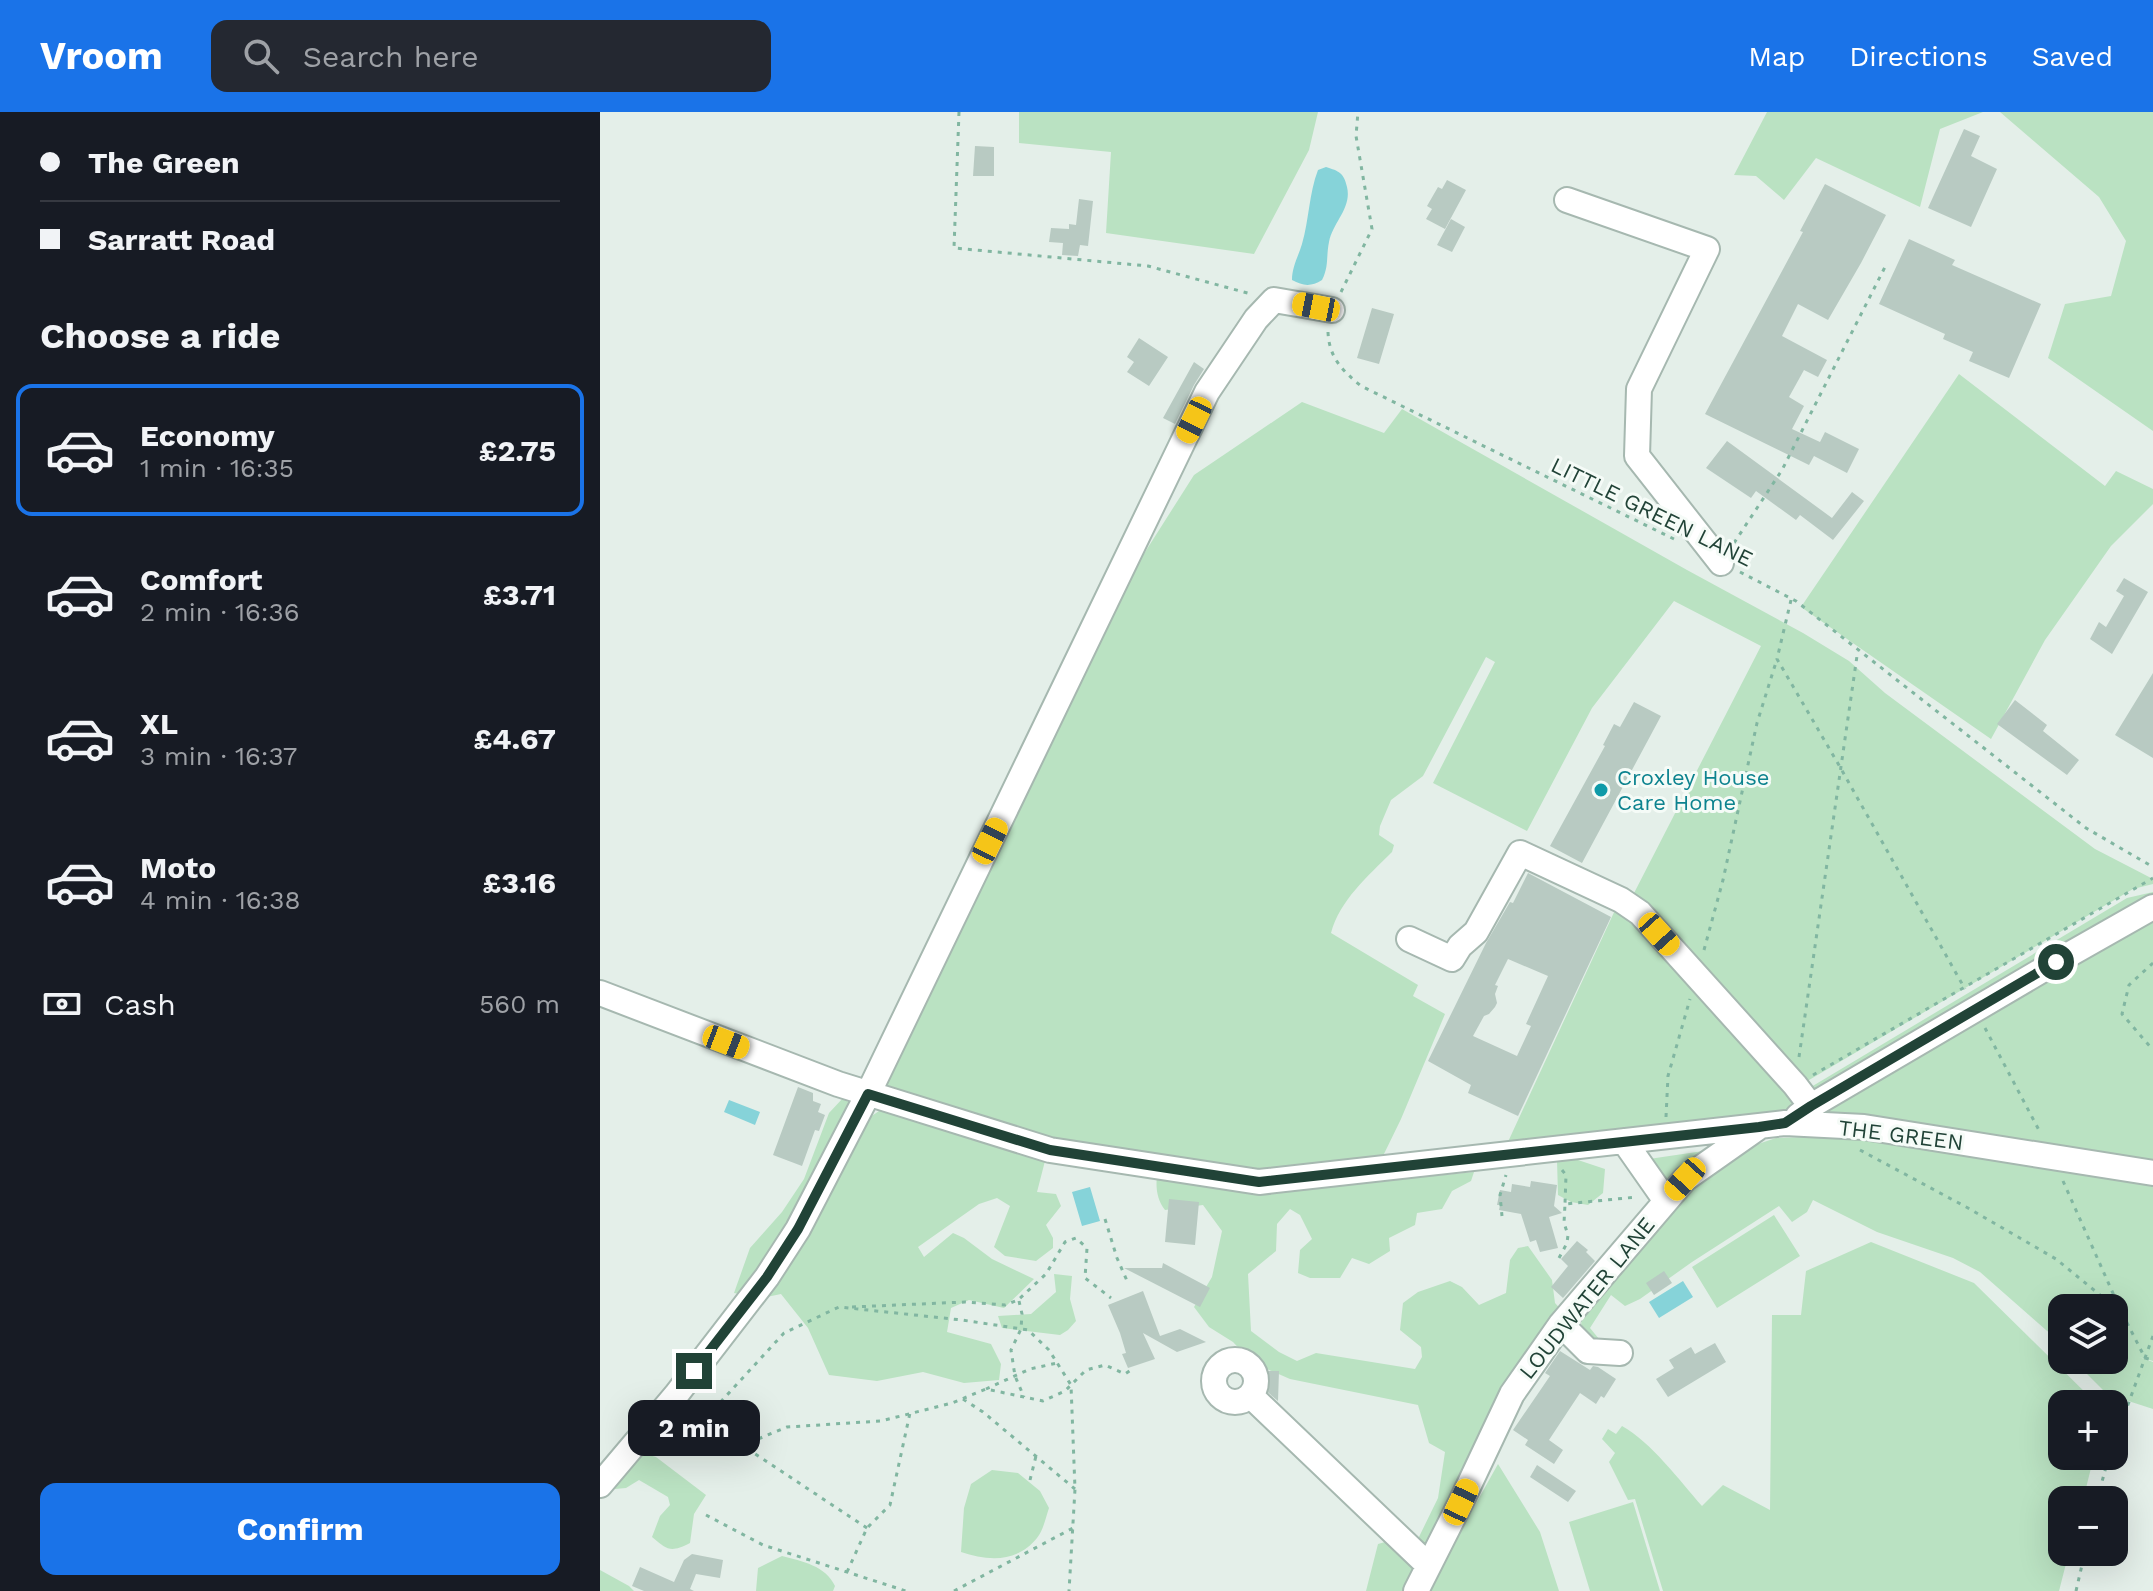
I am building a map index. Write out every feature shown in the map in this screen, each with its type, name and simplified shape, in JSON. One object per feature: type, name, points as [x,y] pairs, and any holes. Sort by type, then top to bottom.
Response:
[{"type":"street","points":[[1567,200],[1707,249],[1639,389],[1637,456],[1721,563]]},
{"type":"street","points":[[600,1485],[676,1395],[767,1277],[798,1229],[868,1094],[1207,392],[1256,319],[1274,300],[1332,310]]},
{"type":"street","points":[[1409,939],[1452,959],[1460,946],[1476,932],[1520,853],[1621,900],[1640,913],[1811,1106]]},
{"type":"street","name":"THE GREEN","points":[[1785,1123],[2153,907]]},
{"type":"street","points":[[600,993],[868,1094],[1050,1150],[1259,1182],[1785,1123]]},
{"type":"street","name":"THE GREEN","points":[[1785,1123],[1864,1127],[2153,1173]]},
{"type":"street","name":"LOUDWATER LANE","points":[[1416,1591],[1512,1394],[1561,1324],[1685,1179],[1759,1127]]},
{"type":"street","points":[[1624,1141],[1665,1200]]},
{"type":"street","points":[[1561,1324],[1588,1351],[1620,1353]]},
{"type":"street","points":[[1251,1396],[1428,1565]]},
{"type":"path","points":[[959,112],[954,248],[1148,266],[1274,300]]},
{"type":"path","name":"LITTLE GREEN LANE","points":[[1358,112],[1356,136],[1372,229],[1332,310],[1328,343],[1334,359],[1361,386],[1680,542]]},
{"type":"path","points":[[1721,563],[1782,470],[1886,265]]},
{"type":"path","name":"LITTLE GREEN LANE","points":[[1721,563],[1792,599],[2086,828],[2153,867]]},
{"type":"path","points":[[1666,1136],[1668,1076],[1723,880],[1757,723],[1792,599]]},
{"type":"path","points":[[1795,1085],[1858,649]]},
{"type":"path","points":[[1777,659],[1976,1009],[2053,1157],[2114,1294]]},
{"type":"path","points":[[1795,1085],[2153,878]]},
{"type":"path","points":[[2153,963],[2129,985],[2122,1014],[2153,1050]]},
{"type":"path","points":[[1851,1147],[1864,1151],[2056,1259],[2099,1294]]},
{"type":"path","points":[[1502,1216],[1500,1195],[1508,1170]]},
{"type":"path","points":[[1559,1258],[1568,1235],[1564,1223],[1566,1175],[1561,1170]]},
{"type":"path","points":[[1565,1204],[1640,1197],[1665,1200]]},
{"type":"path","points":[[1105,1219],[1128,1283]]},
{"type":"path","points":[[867,1528],[704,1420],[784,1333],[839,1307],[965,1302],[1005,1305],[1018,1300],[1046,1274],[1065,1242],[1076,1238],[1087,1248],[1085,1278],[1111,1298]]},
{"type":"path","points":[[1018,1300],[1022,1314],[1021,1329],[1011,1350],[1015,1376],[1024,1397]]},
{"type":"path","points":[[839,1307],[1028,1330],[1049,1350],[1071,1385],[1075,1489],[1069,1591]]},
{"type":"path","points":[[2128,1325],[2145,1358],[2153,1360]]},
{"type":"path","points":[[2128,1405],[2153,1336]]},
{"type":"path","points":[[739,1443],[787,1427],[881,1421],[962,1398],[1030,1369],[1058,1363]]},
{"type":"path","points":[[986,1389],[1043,1401],[1065,1391],[1086,1370],[1105,1365],[1125,1374],[1134,1368]]},
{"type":"path","points":[[962,1398],[1075,1489]]},
{"type":"path","points":[[847,1572],[867,1528],[890,1505],[910,1413]]},
{"type":"path","points":[[1030,1480],[1036,1456]]},
{"type":"path","points":[[706,1515],[763,1545],[906,1591]]},
{"type":"path","points":[[954,1591],[1073,1528]]},
{"type":"path","points":[[2076,1591],[2082,1566]]},
{"type":"green space","points":[[1019,112],[1318,112],[1309,150],[1254,254],[1106,233],[1111,152],[1019,143]]},
{"type":"green space","points":[[1767,112],[1983,112],[1940,129],[1920,207],[1816,158],[1784,200],[1756,176],[1734,175]]},
{"type":"green space","points":[[2000,112],[2153,112],[2153,431],[2048,358],[2065,304],[2111,296],[2126,241],[2099,197]]},
{"type":"green space","points":[[1959,374],[2105,486],[2116,471],[2153,489],[2153,504],[2111,546],[2045,640],[1991,739],[1801,607]]},
{"type":"green space","points":[[1302,402],[1384,433],[1402,409],[1803,633],[1849,661],[1885,693],[2095,849],[2153,879],[2153,884],[2133,889],[1804,1083],[1632,897],[1761,646],[1674,601],[1592,708],[1527,831],[1433,783],[1495,662],[1486,657],[1423,776],[1391,800],[1379,835],[1394,845],[1392,852],[1348,899],[1331,933],[1418,985],[1413,996],[1445,1014],[1382,1158],[1265,1173],[1054,1139],[883,1091],[1093,634],[1194,475]]},
{"type":"green space","points":[[2153,892],[2153,895],[1814,1095],[1801,1093],[2127,898]]},
{"type":"green space","points":[[1616,908],[1645,928],[1795,1096],[1789,1109],[1782,1113],[1507,1144]]},
{"type":"green space","points":[[2153,917],[2153,1173],[1824,1118],[1827,1107]]},
{"type":"green space","points":[[843,1098],[854,1106],[847,1133],[891,1106],[1040,1146],[1045,1161],[1037,1192],[1056,1194],[1061,1206],[1046,1225],[1053,1238],[1053,1248],[1036,1261],[1005,1256],[994,1247],[1010,1206],[997,1198],[979,1204],[918,1247],[924,1257],[953,1233],[992,1259],[1034,1279],[1004,1308],[969,1300],[951,1308],[947,1332],[991,1344],[1001,1364],[999,1380],[964,1383],[923,1372],[877,1381],[829,1375],[808,1328],[781,1294],[762,1298],[734,1293],[750,1248],[782,1212],[804,1179],[829,1113]]},
{"type":"green space","points":[[1776,1138],[1869,1139],[2153,1183],[2153,1361],[2139,1357],[2153,1362],[2153,1409],[2128,1401],[2128,1390],[2103,1390],[2087,1374],[2128,1374],[2128,1294],[2048,1294],[2048,1332],[1980,1272],[1953,1258],[1877,1232],[1813,1200],[1807,1212],[1792,1222],[1779,1206],[1640,1299],[1625,1306],[1611,1295],[1590,1328],[1599,1339],[1594,1343],[1582,1329],[1584,1311],[1675,1204],[1684,1200],[1697,1181],[1752,1146]]},
{"type":"green space","points":[[1710,1150],[1664,1188],[1649,1159]]},
{"type":"green space","points":[[1563,1155],[1605,1169],[1603,1193],[1588,1205],[1571,1202],[1558,1195],[1557,1160]]},
{"type":"green space","points":[[1159,1166],[1234,1178],[1359,1170],[1372,1182],[1474,1172],[1471,1181],[1452,1191],[1442,1209],[1417,1213],[1415,1225],[1389,1238],[1390,1251],[1369,1264],[1352,1258],[1340,1278],[1310,1278],[1298,1273],[1300,1250],[1312,1239],[1300,1215],[1290,1209],[1277,1224],[1276,1251],[1248,1274],[1251,1331],[1297,1361],[1316,1353],[1415,1369],[1422,1357],[1421,1347],[1400,1330],[1403,1303],[1418,1292],[1450,1281],[1462,1287],[1479,1305],[1506,1293],[1510,1260],[1518,1248],[1528,1246],[1552,1280],[1555,1303],[1564,1313],[1408,1591],[1366,1591],[1378,1544],[1403,1537],[1417,1541],[1438,1498],[1445,1452],[1429,1443],[1418,1405],[1290,1379],[1253,1363],[1233,1342],[1209,1327],[1194,1307],[1212,1277],[1222,1231],[1203,1205],[1165,1210],[1157,1189]]},
{"type":"green space","points":[[1774,1215],[1800,1256],[1717,1308],[1692,1267]]},
{"type":"green space","points":[[1871,1242],[1974,1283],[2048,1356],[2048,1374],[2067,1374],[2083,1390],[2048,1390],[2048,1470],[2090,1470],[2086,1486],[2048,1486],[2048,1566],[2065,1566],[2059,1591],[1663,1591],[1635,1499],[1628,1500],[1609,1462],[1615,1453],[1602,1439],[1608,1429],[1616,1434],[1622,1426],[1633,1433],[1665,1463],[1702,1506],[1723,1485],[1770,1510],[1772,1315],[1801,1315],[1806,1271]]},
{"type":"green space","points":[[1054,1274],[1072,1276],[1070,1299],[1076,1321],[1068,1330],[1060,1335],[1002,1328],[998,1316],[1031,1314],[1056,1292]]},
{"type":"green space","points":[[637,1451],[656,1457],[706,1495],[694,1514],[690,1543],[670,1549],[652,1537],[660,1516],[670,1505],[668,1497],[639,1480],[626,1488],[604,1490]]},
{"type":"green space","points":[[1498,1464],[1540,1532],[1559,1591],[1431,1591],[1435,1577]]},
{"type":"green space","points":[[992,1470],[1018,1473],[1040,1491],[1049,1508],[1037,1538],[1020,1552],[1002,1558],[961,1552],[964,1508],[971,1484]]},
{"type":"green space","points":[[1633,1502],[1660,1591],[1590,1591],[1569,1522]]},
{"type":"green space","points":[[782,1556],[820,1569],[831,1579],[835,1586],[833,1591],[756,1591],[758,1568]]},
{"type":"green space","points":[[600,1570],[629,1586],[634,1591],[600,1591]]},
{"type":"water","points":[[1326,167],[1338,171],[1344,179],[1347,202],[1331,235],[1322,280],[1311,285],[1303,284],[1292,280],[1293,271],[1315,179],[1318,170]]},
{"type":"water","points":[[729,1100],[760,1112],[755,1125],[724,1112]]},
{"type":"water","points":[[1090,1187],[1100,1221],[1082,1226],[1072,1192]]},
{"type":"water","points":[[1683,1281],[1693,1297],[1659,1318],[1649,1302]]},
{"type":"building","points":[[1964,129],[1980,136],[1971,156],[1997,169],[1971,227],[1928,208]]},
{"type":"building","points":[[975,146],[994,147],[994,176],[973,176]]},
{"type":"building","points":[[1447,180],[1466,190],[1445,229],[1426,219],[1432,209],[1427,206],[1438,187],[1442,189]]},
{"type":"building","points":[[1825,184],[1886,215],[1828,320],[1798,304],[1782,336],[1827,360],[1818,377],[1804,370],[1789,397],[1804,406],[1792,429],[1820,442],[1825,432],[1859,449],[1847,473],[1814,456],[1809,465],[1705,414],[1803,232],[1800,231]]},
{"type":"building","points":[[1079,199],[1093,201],[1088,246],[1080,245],[1078,256],[1062,255],[1063,243],[1049,242],[1051,228],[1069,229],[1069,224],[1076,225]]},
{"type":"building","points":[[1451,219],[1465,227],[1452,252],[1437,245]]},
{"type":"building","points":[[1909,239],[1955,260],[1952,265],[2041,304],[2009,378],[1969,361],[1973,352],[1943,339],[1945,334],[1879,304]]},
{"type":"building","points":[[1372,308],[1394,314],[1379,364],[1357,358]]},
{"type":"building","points":[[1139,338],[1168,357],[1149,386],[1127,372],[1134,362],[1127,357]]},
{"type":"building","points":[[1194,362],[1204,369],[1175,424],[1163,418]]},
{"type":"building","points":[[1727,441],[1832,518],[1852,492],[1864,501],[1833,540],[1800,515],[1796,520],[1756,491],[1751,498],[1706,468]]},
{"type":"building","points":[[2124,578],[2148,592],[2112,654],[2090,639],[2099,622],[2106,627],[2124,596],[2116,591]]},
{"type":"building","points":[[2153,673],[2153,758],[2115,735]]},
{"type":"building","points":[[2015,700],[2047,725],[2043,731],[2079,760],[2067,775],[1997,724]]},
{"type":"building","name":"Croxley House Care Home","points":[[1634,702],[1661,716],[1582,863],[1550,846],[1614,724],[1620,727]]},
{"type":"building","points":[[1528,873],[1611,917],[1518,1116],[1468,1093],[1471,1085],[1428,1061],[1486,943],[1510,902],[1513,903]],"holes":[[[1508,959],[1548,976],[1526,1024],[1531,1026],[1517,1056],[1473,1036],[1484,1016],[1497,1003],[1495,994],[1498,986],[1495,985]]]},
{"type":"building","points":[[798,1087],[813,1093],[813,1101],[821,1104],[818,1112],[825,1115],[819,1131],[815,1130],[802,1166],[773,1155]]},
{"type":"building","points":[[1531,1181],[1557,1185],[1554,1206],[1562,1213],[1549,1217],[1558,1248],[1540,1252],[1536,1240],[1530,1242],[1521,1214],[1499,1210],[1500,1190],[1511,1192],[1512,1184],[1530,1187]]},
{"type":"building","points":[[1169,1199],[1199,1202],[1195,1245],[1165,1242]]},
{"type":"building","points":[[1577,1241],[1595,1261],[1563,1298],[1551,1287],[1568,1266],[1561,1259]]},
{"type":"building","points":[[1163,1263],[1210,1288],[1200,1307],[1124,1268],[1162,1268]]},
{"type":"building","points":[[1664,1271],[1672,1283],[1654,1295],[1646,1283]]},
{"type":"building","points":[[1143,1291],[1160,1336],[1180,1329],[1206,1342],[1177,1352],[1143,1333],[1155,1359],[1128,1368],[1122,1354],[1126,1353],[1120,1333],[1108,1305]]},
{"type":"building","points":[[1715,1343],[1726,1362],[1668,1397],[1656,1379],[1674,1368],[1669,1360],[1691,1347],[1695,1354]]},
{"type":"building","points":[[1560,1351],[1590,1370],[1593,1366],[1598,1367],[1616,1379],[1604,1398],[1601,1396],[1596,1404],[1580,1393],[1549,1440],[1563,1450],[1554,1464],[1525,1445],[1528,1440],[1513,1430],[1550,1376],[1545,1373]]},
{"type":"building","points":[[1258,1371],[1279,1371],[1278,1401],[1257,1383]]},
{"type":"building","points":[[1537,1465],[1576,1491],[1568,1502],[1530,1477]]},
{"type":"building","points":[[692,1554],[723,1560],[720,1578],[696,1574],[690,1589],[694,1591],[644,1591],[632,1586],[640,1567],[674,1582],[684,1560]]},
{"type":"place","name":"Croxley House Care Home","points":[[1601,790]]},
{"type":"route","points":[[694,1371],[767,1277],[798,1229],[868,1094],[1050,1150],[1259,1182],[1759,1127],[1785,1123],[2056,962]]}]
